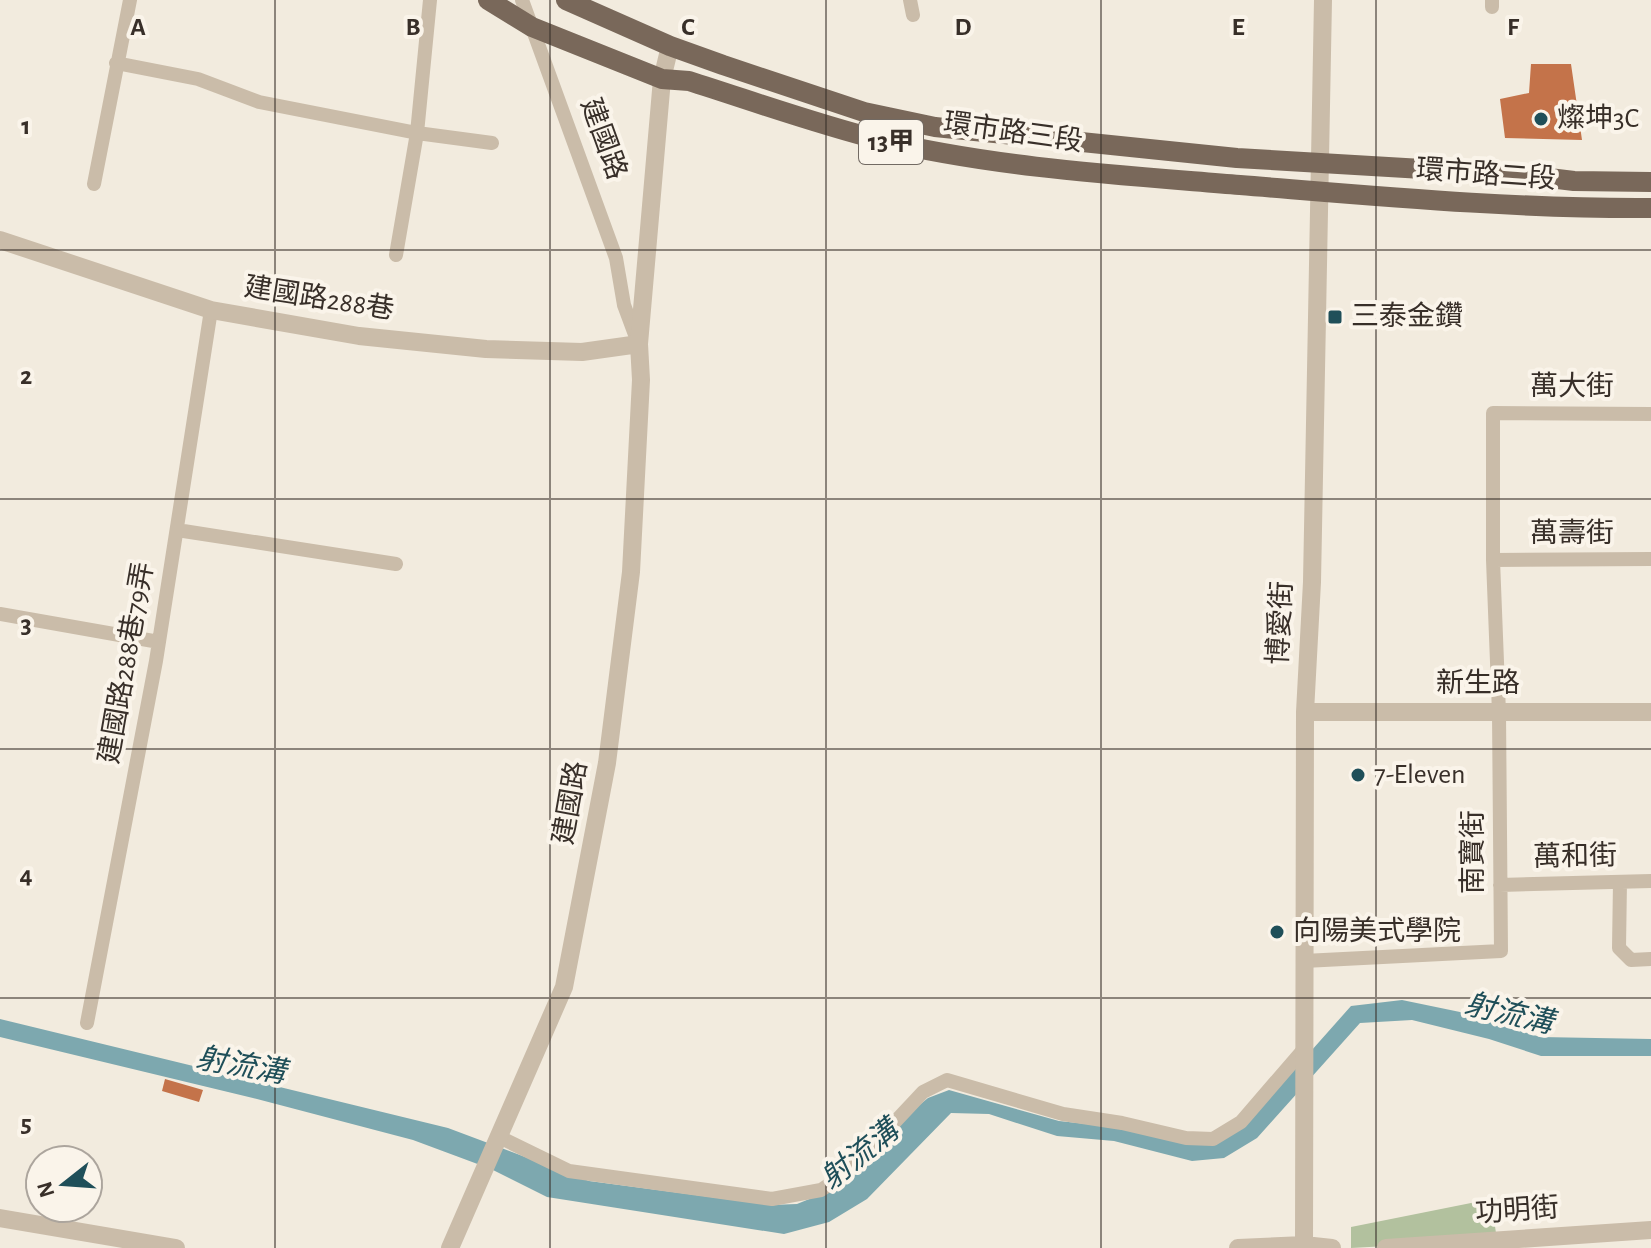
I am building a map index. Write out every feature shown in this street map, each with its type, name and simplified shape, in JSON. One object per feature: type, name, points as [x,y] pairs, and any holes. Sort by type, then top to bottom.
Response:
[{"type":"main road","name":"環市路三段","points":[[488,0],[532,27],[662,79],[689,81],[878,139],[957,155],[1062,170],[1318,191]]},
{"type":"main road","name":"環市路三段","points":[[566,0],[670,46],[864,112],[935,127],[1320,164]]},
{"type":"main road","name":"環市路二段","points":[[1320,164],[1524,175],[1574,181],[1651,182]]},
{"type":"main road","name":"環市路二段","points":[[1318,191],[1527,207],[1651,208]]},
{"type":"street","points":[[94,184],[130,0]]},
{"type":"street","points":[[396,255],[417,133],[430,0]]},
{"type":"street","name":"建國路","points":[[522,0],[616,258],[624,305],[639,344]]},
{"type":"street","name":"博愛街","points":[[1304,1246],[1305,712],[1312,582],[1323,0]]},
{"type":"street","name":"建國路","points":[[450,1248],[564,987],[604,777],[631,572],[641,380],[639,344],[662,79],[670,46]]},
{"type":"street","points":[[116,63],[198,79],[259,102],[417,133],[492,143]]},
{"type":"street","name":"建國路288巷","points":[[0,240],[211,310],[359,336],[486,349],[582,352],[639,344]]},
{"type":"street","name":"建國路288巷79弄","points":[[87,1023],[159,642],[211,310]]},
{"type":"street","name":"萬大街","points":[[1493,413],[1651,414]]},
{"type":"street","name":"南寶街","points":[[1304,961],[1501,951],[1493,413]]},
{"type":"street","points":[[177,530],[396,564]]},
{"type":"street","name":"萬壽街","points":[[1493,560],[1651,559]]},
{"type":"street","points":[[0,614],[159,642]]},
{"type":"street","name":"新生路","points":[[1305,712],[1651,712]]},
{"type":"street","name":"萬和街","points":[[1500,885],[1651,881]]},
{"type":"street","points":[[1620,882],[1619,948],[1631,960],[1651,959]]},
{"type":"street","points":[[498,1139],[569,1171],[772,1199],[821,1190],[848,1172],[923,1092],[947,1080],[1063,1114],[1122,1123],[1186,1138],[1213,1139],[1241,1122],[1304,1065]]},
{"type":"street","points":[[0,1218],[176,1248]]},
{"type":"street","name":"功明街","points":[[1386,1248],[1651,1230]]},
{"type":"street","points":[[1238,1248],[1332,1248]]},
{"type":"green space","points":[[1491,1199],[1497,1240],[1351,1248],[1351,1227]]},
{"type":"water","points":[[1402,1000],[1460,1012],[1540,1037],[1651,1039],[1651,1056],[1541,1056],[1412,1020],[1360,1023],[1257,1138],[1224,1158],[1192,1161],[1114,1141],[1057,1136],[989,1114],[951,1113],[867,1199],[829,1222],[784,1234],[547,1197],[491,1169],[413,1140],[0,1037],[0,1019],[448,1128],[589,1181],[771,1205],[797,1204],[839,1187],[901,1120],[928,1098],[949,1090],[1059,1121],[1124,1128],[1185,1144],[1248,1122],[1351,1006]]},
{"type":"building","name":"燦坤3C","points":[[1531,64],[1571,64],[1582,140],[1505,138],[1500,99],[1529,93]]},
{"type":"building","points":[[165,1079],[203,1090],[199,1102],[162,1091]]},
{"type":"place","name":"燦坤3C","points":[[1541,119]]},
{"type":"place","name":"三泰金鑽","points":[[1335,317]]},
{"type":"place","name":"7-Eleven","points":[[1358,775]]},
{"type":"place","name":"向陽美式學院","points":[[1277,932]]},
{"type":"water label","name":"射流溝","points":[[1509,1014]]},
{"type":"water label","name":"射流溝","points":[[241,1066]]},
{"type":"water label","name":"射流溝","points":[[860,1155]]}]
